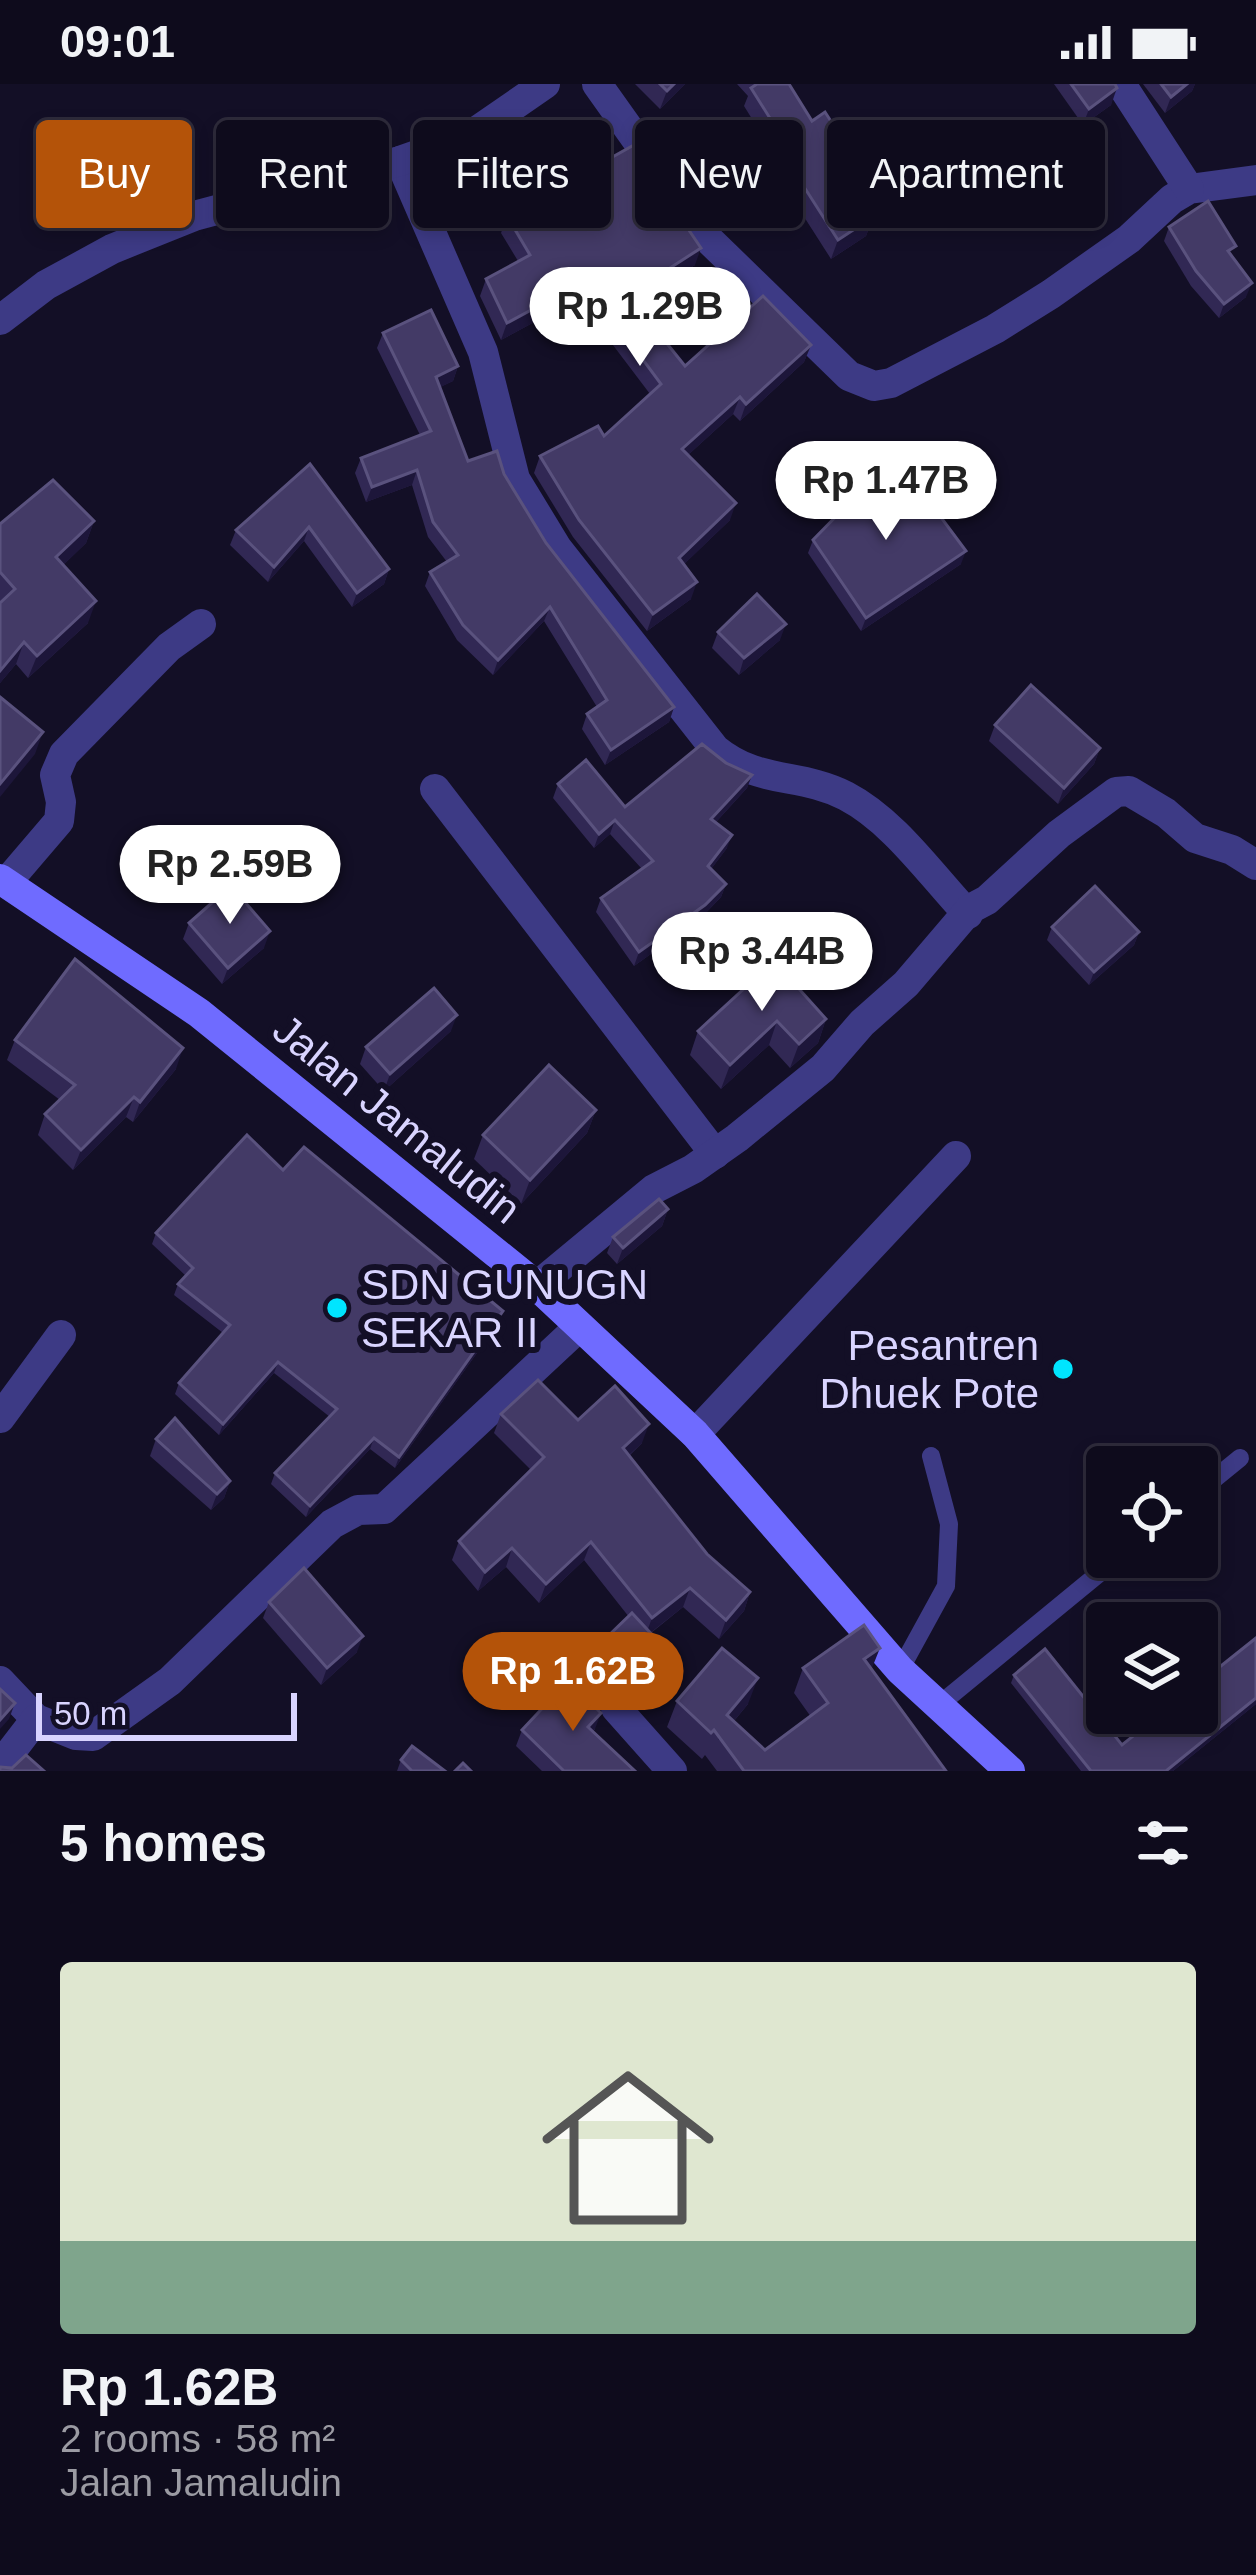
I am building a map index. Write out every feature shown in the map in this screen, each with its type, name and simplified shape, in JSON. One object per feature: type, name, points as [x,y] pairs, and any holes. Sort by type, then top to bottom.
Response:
[{"type":"street","points":[[0,320],[46,285],[112,249],[194,216],[400,161],[467,137],[544,84]]},
{"type":"street","points":[[597,84],[705,236],[849,376],[874,386],[891,383],[1052,294],[1189,189],[1256,180]]},
{"type":"street","points":[[1121,84],[1189,189]]},
{"type":"street","points":[[400,161],[483,352],[515,479],[557,548],[716,749],[737,766],[815,782],[851,799],[886,826],[968,914]]},
{"type":"street","points":[[3,881],[58,821],[61,802],[56,776],[64,754],[169,647],[201,624]]},
{"type":"street","points":[[435,789],[715,1154]]},
{"type":"street","points":[[537,1286],[654,1189],[715,1154],[823,1068],[968,914],[1059,834],[1116,792],[1130,791],[1195,838],[1232,850],[1256,865]]},
{"type":"street","name":"Jalan Jamaludin","points":[[3,881],[199,1013],[537,1286],[695,1434],[900,1670],[1010,1771]]},
{"type":"street","points":[[695,1434],[956,1156]]},
{"type":"street","points":[[0,1682],[36,1719],[76,1736],[93,1736],[170,1681],[332,1524],[358,1510],[384,1509],[579,1327]]},
{"type":"street","points":[[0,1418],[62,1335]]},
{"type":"street","points":[[616,1708],[672,1771]]},
{"type":"street","points":[[0,1766],[36,1719]]},
{"type":"lane","points":[[900,1670],[946,1586],[949,1524],[931,1456]]},
{"type":"lane","points":[[1218,1476],[1240,1458]]},
{"type":"lane","points":[[939,1705],[1093,1578]]},
{"type":"building","points":[[789,84],[812,121],[825,112],[830,120],[827,223],[803,185],[803,120],[771,120],[751,88]]},
{"type":"building","points":[[1071,84],[1115,84],[1117,88],[1089,109]]},
{"type":"building","points":[[1161,84],[1187,84],[1171,97]]},
{"type":"building","points":[[635,146],[635,228],[688,228],[701,248],[628,295],[685,366],[763,296],[811,345],[746,404],[740,397],[682,449],[736,503],[679,558],[697,582],[653,614],[579,520],[540,456],[598,426],[604,436],[661,384],[604,307],[596,310],[583,282],[507,323],[486,279],[530,255],[514,228],[611,228],[611,158]]},
{"type":"building","points":[[1208,201],[1236,246],[1228,251],[1252,283],[1224,304],[1196,271],[1169,227]]},
{"type":"building","points":[[830,228],[856,228],[838,240]]},
{"type":"building","points":[[431,310],[458,366],[436,377],[468,461],[497,451],[504,474],[546,543],[674,707],[611,750],[587,714],[607,700],[550,607],[498,660],[463,625],[430,572],[458,555],[433,522],[417,470],[372,487],[361,458],[431,431],[383,333]]},
{"type":"building","points":[[310,464],[389,569],[357,593],[309,527],[274,567],[236,530]]},
{"type":"building","points":[[876,466],[940,516],[966,551],[866,618],[813,540]]},
{"type":"building","points":[[53,480],[94,521],[56,557],[96,601],[37,656],[24,642],[0,671],[0,603],[15,589],[0,572],[0,524]]},
{"type":"building","points":[[757,594],[786,624],[744,658],[718,632]]},
{"type":"building","points":[[1031,685],[1100,748],[1064,788],[995,725]]},
{"type":"building","points":[[0,697],[43,732],[0,784]]},
{"type":"building","points":[[702,744],[752,775],[711,819],[732,835],[708,866],[726,884],[705,905],[639,952],[601,898],[653,861],[615,820],[599,834],[558,784],[586,760],[625,807]]},
{"type":"building","points":[[231,886],[270,931],[228,968],[189,923]]},
{"type":"building","points":[[1095,886],[1139,932],[1094,972],[1052,927]]},
{"type":"building","points":[[75,959],[183,1048],[140,1102],[134,1097],[81,1150],[45,1114],[75,1085],[15,1040]]},
{"type":"building","points":[[774,961],[826,1019],[799,1044],[777,1021],[730,1065],[698,1031]]},
{"type":"building","points":[[434,988],[457,1015],[390,1074],[366,1047]]},
{"type":"building","points":[[549,1065],[596,1110],[530,1180],[483,1135]]},
{"type":"building","name":"SDN GUNUGN SEKAR II","points":[[247,1135],[283,1170],[304,1147],[503,1311],[399,1457],[374,1438],[310,1506],[275,1473],[337,1409],[278,1362],[223,1424],[179,1383],[230,1325],[178,1284],[193,1268],[156,1233]]},
{"type":"building","points":[[659,1199],[668,1209],[623,1248],[613,1237]]},
{"type":"building","points":[[538,1380],[578,1420],[615,1386],[649,1424],[623,1448],[707,1554],[750,1592],[726,1620],[690,1588],[652,1618],[591,1542],[546,1584],[512,1548],[485,1572],[459,1541],[544,1457],[501,1414]]},
{"type":"building","points":[[175,1418],[230,1481],[217,1494],[156,1439]]},
{"type":"building","points":[[304,1568],[363,1636],[327,1668],[269,1602]]},
{"type":"building","points":[[632,1613],[657,1640],[629,1667],[605,1639]]},
{"type":"building","points":[[864,1625],[880,1648],[864,1659],[946,1771],[744,1771],[714,1730],[711,1733],[677,1701],[722,1648],[758,1678],[727,1715],[765,1750],[828,1703],[803,1668]]},
{"type":"building","points":[[1256,1638],[1256,1698],[1218,1729],[1218,1668]]},
{"type":"building","points":[[1045,1649],[1086,1700],[1086,1734],[1113,1734],[1122,1745],[1136,1734],[1212,1734],[1166,1771],[1091,1771],[1014,1675]]},
{"type":"building","points":[[568,1681],[601,1713],[588,1727],[635,1771],[564,1771],[522,1730]]},
{"type":"building","points":[[0,1689],[15,1703],[0,1720]]},
{"type":"building","points":[[412,1746],[445,1771],[412,1771],[401,1760]]},
{"type":"building","points":[[26,1755],[44,1771],[0,1771],[0,1767],[12,1768]]},
{"type":"place","name":"SDN GUNUGN SEKAR II","points":[[337,1308]]},
{"type":"place","name":"Pesantren Dhuek Pote","points":[[1063,1369]]}]
